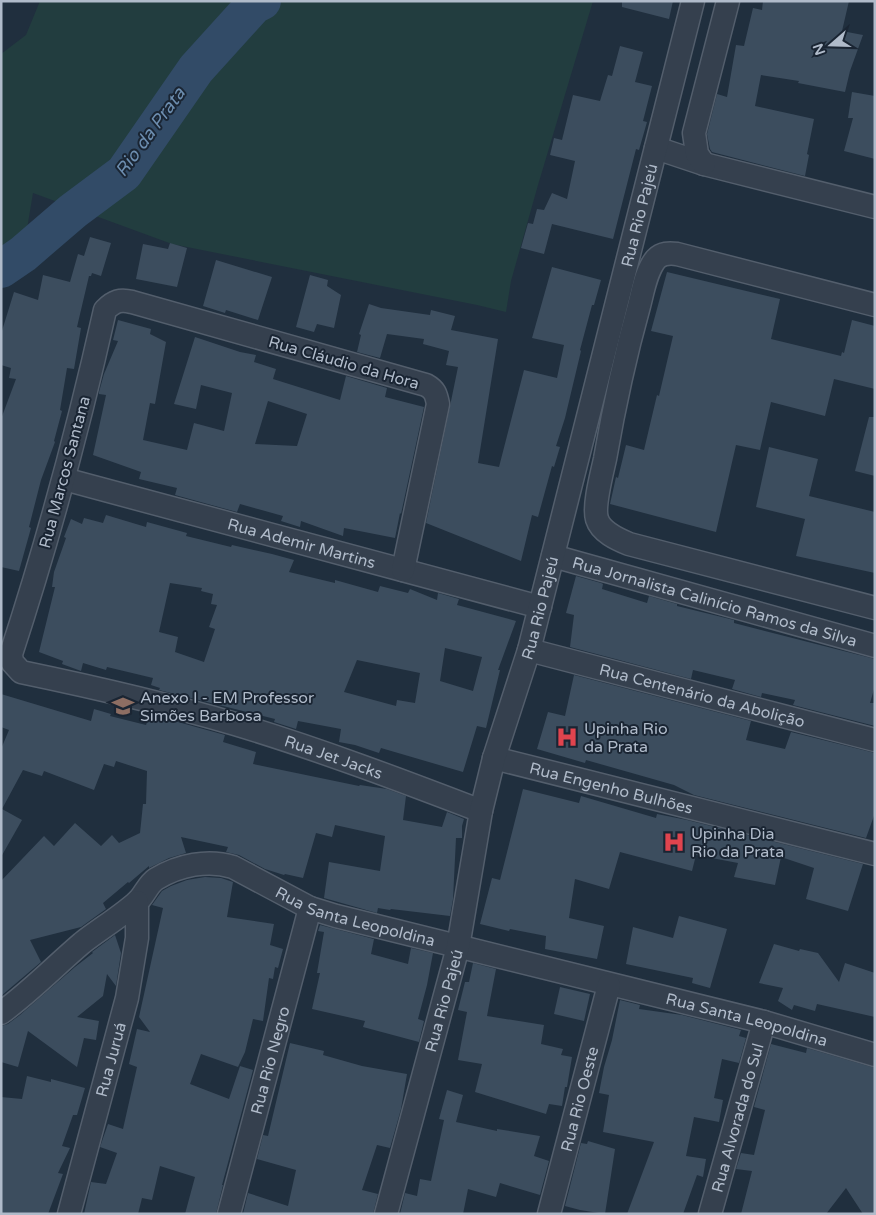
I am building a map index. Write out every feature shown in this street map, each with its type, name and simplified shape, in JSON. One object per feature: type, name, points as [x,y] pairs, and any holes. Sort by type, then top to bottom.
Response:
[{"type":"street","name":"Rua Rio Pajeú","points":[[386,1214],[458,947],[482,811],[494,758],[529,650],[693,1]]},
{"type":"street","points":[[704,164],[697,154],[694,133],[728,1]]},
{"type":"street","points":[[656,148],[704,164],[875,207]]},
{"type":"street","points":[[875,305],[677,254],[665,254],[658,258],[651,268],[644,288],[618,389],[596,515],[608,533],[629,544],[875,608]]},
{"type":"street","name":"Rua Marcos Santana","points":[[12,662],[11,654],[64,480],[105,310],[116,301],[132,302]]},
{"type":"street","name":"Rua Cláudio da Hora","points":[[132,302],[426,385],[433,389],[438,404],[403,570]]},
{"type":"street","name":"Rua Ademir Martins","points":[[64,480],[540,607]]},
{"type":"street","points":[[565,507],[596,515]]},
{"type":"street","name":"Rua Jornalista Calinício Ramos da Silva","points":[[553,556],[875,646]]},
{"type":"street","name":"Rua Centenário da Abolição","points":[[529,650],[875,740]]},
{"type":"street","name":"Rua Jet Jacks","points":[[12,662],[21,672],[99,689],[235,724],[403,781],[482,811]]},
{"type":"street","name":"Rua Engenho Bulhões","points":[[494,758],[875,854]]},
{"type":"street","name":"Rua Santa Leopoldina","points":[[1,1013],[82,944],[137,902],[157,879],[206,862],[233,867],[310,908],[609,985],[764,1022],[875,1055]]},
{"type":"street","name":"Rua Juruá","points":[[69,1214],[127,998],[137,938],[137,902]]},
{"type":"street","name":"Rua Rio Negro","points":[[229,1214],[310,908]]},
{"type":"street","name":"Rua Rio Oeste","points":[[549,1214],[609,985]]},
{"type":"street","name":"Rua Alvorada do Sul","points":[[710,1214],[764,1022]]},
{"type":"green space","points":[[40,1],[593,1],[511,281],[506,312],[172,244],[33,193],[26,235],[1,250],[1,54],[26,35]]},
{"type":"building","points":[[622,1],[673,1],[669,19],[622,7]]},
{"type":"building","points":[[763,1],[849,1],[842,31],[863,35],[850,71],[845,92],[798,83],[799,81],[761,75],[755,106],[814,119],[805,176],[712,152],[710,149],[707,134],[717,94],[727,97],[736,45],[744,46],[753,8],[762,10]]},
{"type":"building","points":[[620,46],[643,52],[635,82],[652,86],[643,121],[647,122],[639,150],[636,149],[613,239],[552,224],[544,254],[521,248],[528,223],[533,224],[537,209],[544,210],[552,193],[567,199],[575,161],[550,155],[554,138],[562,140],[573,95],[600,101],[608,75],[612,76]]},
{"type":"building","points":[[852,92],[875,96],[875,159],[844,151],[853,118],[848,118]]},
{"type":"building","points":[[90,237],[111,243],[101,276],[92,273],[89,276],[77,327],[81,328],[74,369],[67,368],[60,410],[62,411],[55,442],[41,480],[29,527],[31,528],[19,571],[1,567],[1,419],[16,379],[9,378],[11,368],[1,365],[1,334],[14,292],[38,300],[43,275],[70,282],[78,254],[84,256]]},
{"type":"building","points":[[170,243],[187,248],[177,287],[136,279],[143,244],[168,249]]},
{"type":"building","points":[[216,260],[272,277],[258,320],[226,310],[225,313],[203,306]]},
{"type":"building","points":[[552,267],[601,280],[594,305],[592,305],[565,418],[556,446],[560,447],[554,467],[552,466],[538,517],[532,515],[521,561],[426,523],[458,367],[446,365],[449,351],[423,344],[424,339],[387,334],[380,358],[357,352],[361,335],[359,334],[369,304],[381,308],[430,315],[431,310],[455,316],[451,330],[498,339],[478,463],[499,467],[524,370],[557,378],[564,345],[532,338]]},
{"type":"building","points":[[667,272],[780,299],[771,339],[841,356],[842,352],[844,353],[852,320],[875,326],[875,389],[834,379],[825,416],[771,402],[760,450],[736,445],[716,532],[610,504],[626,445],[644,450],[657,395],[659,396],[673,336],[651,331]]},
{"type":"building","points":[[310,275],[328,280],[327,286],[341,295],[334,328],[317,324],[314,332],[296,327]]},
{"type":"building","points":[[118,320],[151,329],[150,334],[166,342],[155,404],[150,403],[143,440],[187,450],[194,423],[224,431],[232,393],[201,385],[196,409],[174,404],[195,337],[240,352],[256,355],[254,362],[276,369],[273,379],[340,400],[346,376],[387,388],[385,397],[424,407],[395,538],[344,528],[343,536],[301,521],[300,527],[281,521],[283,516],[240,504],[237,512],[175,495],[177,488],[139,479],[141,472],[93,455],[106,395],[99,394],[99,392],[104,374],[118,341],[113,340]],"holes":[[[268,401],[307,414],[297,446],[255,444]]]},
{"type":"building","points":[[869,417],[875,417],[875,476],[855,471]]},
{"type":"building","points":[[769,447],[818,459],[809,496],[875,512],[875,573],[796,556],[805,519],[756,507]]},
{"type":"building","points":[[106,515],[146,527],[147,522],[187,533],[186,536],[294,560],[289,572],[335,583],[335,580],[378,592],[380,586],[408,593],[410,589],[437,600],[438,593],[459,599],[457,605],[516,621],[498,670],[500,670],[486,728],[477,726],[463,772],[381,748],[379,753],[339,742],[341,729],[298,721],[296,729],[274,722],[275,719],[159,690],[160,688],[151,685],[153,678],[107,667],[106,670],[83,663],[81,671],[62,664],[63,661],[39,652],[55,587],[52,587],[54,572],[71,519],[82,524],[84,518],[103,523]],"holes":[[[170,583],[202,588],[201,591],[213,594],[211,604],[217,605],[209,627],[215,629],[204,662],[175,652],[178,637],[159,632]],[[445,648],[482,657],[473,691],[440,681]],[[357,660],[420,673],[415,703],[397,700],[396,706],[344,692]]]},
{"type":"building","points":[[576,576],[603,584],[602,589],[647,603],[649,596],[677,604],[677,606],[734,620],[734,623],[875,659],[875,686],[870,703],[875,703],[875,726],[793,705],[795,700],[762,693],[761,697],[732,689],[735,680],[693,670],[691,679],[570,647],[574,615],[566,613]]},
{"type":"building","points":[[574,675],[751,721],[746,740],[785,749],[791,732],[875,753],[875,813],[866,838],[694,795],[674,785],[586,760],[585,763],[537,749],[548,712],[565,716]]},
{"type":"building","points":[[1,694],[91,721],[94,709],[111,714],[110,716],[146,725],[150,715],[178,722],[225,735],[223,742],[256,752],[253,764],[359,786],[387,789],[406,796],[403,820],[442,827],[447,812],[464,819],[462,838],[456,838],[453,899],[450,916],[378,908],[377,913],[324,898],[329,862],[380,871],[385,836],[335,825],[332,837],[316,833],[303,878],[265,869],[239,855],[226,852],[228,847],[181,837],[186,853],[169,858],[149,868],[149,866],[103,903],[106,909],[81,927],[30,940],[41,962],[1,996],[1,881],[44,836],[54,846],[75,823],[101,846],[112,835],[119,843],[140,833],[143,804],[146,804],[147,771],[116,761],[114,767],[104,764],[94,790],[44,771],[42,776],[23,770],[2,809],[22,820],[1,857],[1,749],[9,730],[1,727]]},
{"type":"building","points":[[523,789],[579,803],[581,796],[656,818],[657,814],[687,820],[863,864],[848,911],[806,899],[814,868],[781,857],[775,885],[734,877],[738,863],[696,855],[692,871],[620,852],[609,889],[575,879],[569,918],[604,926],[597,959],[545,949],[546,936],[510,929],[509,931],[480,924],[492,878],[500,880]]},
{"type":"building","points":[[205,877],[221,878],[233,882],[227,917],[274,924],[270,945],[283,949],[278,968],[275,967],[273,979],[269,978],[263,1021],[253,1019],[245,1052],[238,1067],[201,1054],[190,1084],[229,1099],[240,1066],[253,1070],[216,1214],[185,1214],[195,1177],[160,1166],[152,1200],[142,1198],[138,1214],[84,1214],[91,1182],[106,1184],[117,1153],[100,1147],[108,1124],[123,1129],[137,1067],[129,1064],[137,1029],[150,1032],[139,1017],[163,908],[152,905],[162,891],[171,886],[187,880]]},
{"type":"building","points":[[679,916],[727,929],[710,988],[692,983],[693,978],[626,964],[633,927],[673,938]]},
{"type":"building","points":[[320,925],[374,939],[371,954],[408,964],[411,948],[433,953],[418,1019],[424,1021],[419,1042],[363,1027],[365,1021],[312,1009],[320,973],[317,973],[324,932],[318,931]]},
{"type":"building","points":[[115,935],[121,953],[116,986],[107,974],[103,996],[77,1017],[99,1021],[96,1040],[84,1038],[77,1067],[28,1031],[18,1067],[1,1062],[1,1026],[8,1024],[20,1015],[92,952]]},
{"type":"building","points":[[774,944],[799,951],[800,949],[818,953],[839,982],[845,963],[875,973],[875,1017],[817,1004],[815,1011],[794,1005],[792,1010],[778,1001],[783,988],[759,983]]},
{"type":"building","points":[[473,963],[496,969],[487,1016],[544,1025],[541,1044],[563,1049],[561,1055],[572,1057],[562,1106],[549,1104],[546,1114],[475,1092],[482,1064],[458,1060],[467,1012],[458,1010],[465,982],[469,982]]},
{"type":"building","points":[[560,987],[590,994],[584,1021],[554,1014]]},
{"type":"building","points":[[620,1000],[640,1005],[639,1009],[682,1015],[741,1030],[739,1036],[746,1038],[739,1063],[722,1059],[714,1098],[723,1100],[719,1122],[694,1117],[686,1156],[706,1159],[703,1177],[697,1175],[683,1214],[627,1214],[654,1142],[603,1132],[609,1095],[599,1093]]},
{"type":"building","points":[[290,1043],[324,1051],[323,1055],[362,1066],[407,1074],[401,1109],[390,1148],[377,1145],[362,1190],[378,1194],[373,1214],[243,1214],[248,1193],[288,1206],[296,1170],[257,1159],[263,1135],[268,1136]]},
{"type":"building","points":[[771,1044],[806,1053],[807,1048],[875,1068],[875,1214],[863,1214],[846,1188],[826,1214],[741,1214],[752,1171],[736,1169],[741,1153],[754,1155],[765,1110],[754,1107]]},
{"type":"building","points":[[27,1076],[51,1082],[51,1079],[85,1088],[77,1115],[73,1115],[62,1146],[70,1148],[58,1173],[63,1174],[48,1214],[1,1214],[1,1097],[22,1099]]},
{"type":"building","points":[[447,1090],[463,1095],[456,1122],[497,1131],[497,1129],[540,1136],[534,1156],[549,1161],[540,1195],[500,1183],[496,1197],[468,1189],[463,1214],[400,1214],[405,1193],[417,1196],[420,1179],[431,1181],[444,1120],[439,1119]]},
{"type":"building","points":[[588,1141],[615,1149],[605,1214],[565,1206],[581,1143],[587,1144]]},
{"type":"waterway","name":"Rio da Prata","points":[[1,269],[23,254],[73,211],[124,173],[196,69],[254,5],[262,1]]},
{"type":"place","name":"Anexo I - EM Professor Simões Barbosa","points":[[123,706]]},
{"type":"place","name":"Upinha Rio da Prata","points":[[567,737]]},
{"type":"place","name":"Upinha Dia Rio da Prata","points":[[674,842]]}]
